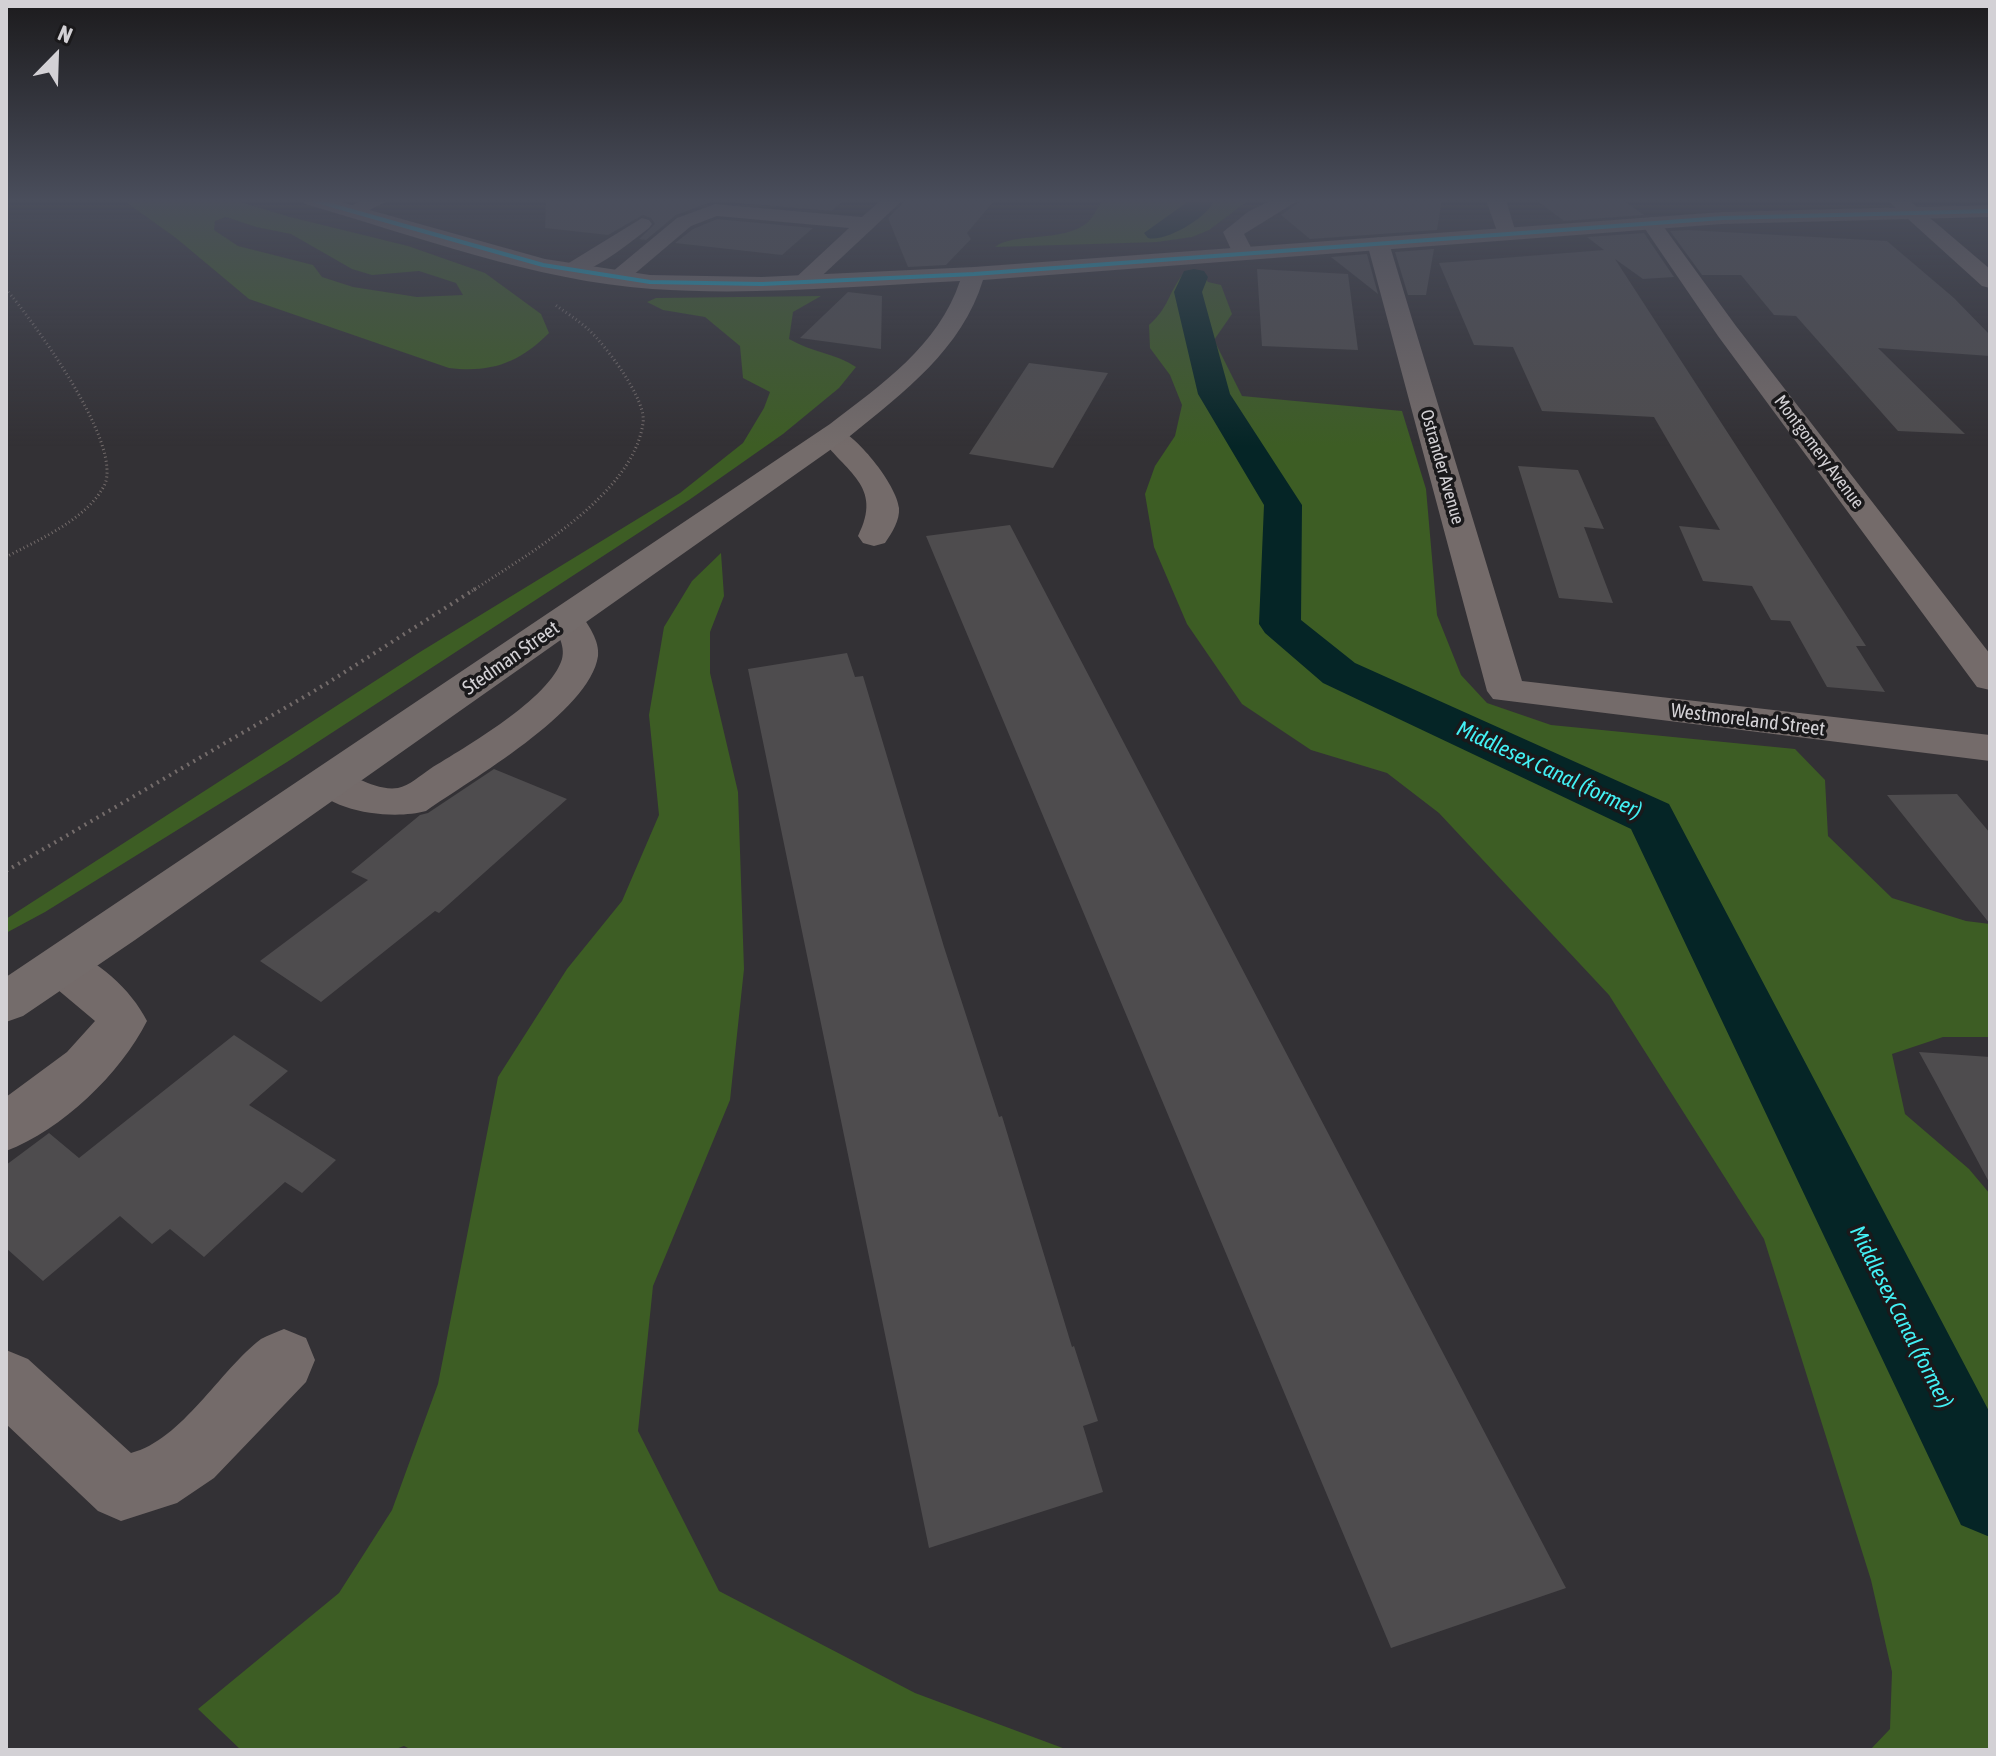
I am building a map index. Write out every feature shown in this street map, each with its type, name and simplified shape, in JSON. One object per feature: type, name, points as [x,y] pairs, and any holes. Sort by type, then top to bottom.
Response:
[{"type":"main road","points":[[650,282],[802,282]]},
{"type":"main road","name":"Stedman Street","points":[[6,1002],[833,435],[908,376],[950,328],[969,295],[972,282]]},
{"type":"street","name":"Ostrander Avenue","points":[[1389,282],[1506,691]]},
{"type":"street","name":"Montgomery Avenue","points":[[1693,282],[1990,679]]},
{"type":"street","points":[[833,435],[853,455],[881,497],[884,511],[874,536]]},
{"type":"street","points":[[330,782],[376,802],[411,801],[536,715],[573,680],[581,657],[580,643],[567,619]]},
{"type":"street","name":"Westmoreland Street","points":[[1506,691],[1990,748]]},
{"type":"street","points":[[6,1127],[83,1070],[110,1044],[122,1021],[116,1010],[62,966]]},
{"type":"street","points":[[6,1381],[121,1488],[154,1480],[191,1455],[284,1360]]},
{"type":"path","points":[[6,871],[326,684],[501,572],[575,520],[627,468],[644,421],[630,381],[589,330],[519,282]]},
{"type":"path","points":[[6,289],[48,341],[106,453],[108,476],[90,503],[51,533],[6,557]]},
{"type":"green space","points":[[229,282],[337,282],[417,297],[463,295],[453,282],[497,282],[541,314],[549,333],[527,352],[504,364],[478,369],[449,368],[249,299]]},
{"type":"green space","points":[[1178,282],[1221,285],[1232,314],[1214,340],[1242,396],[1402,411],[1426,489],[1437,615],[1461,675],[1487,703],[1551,725],[1795,749],[1825,780],[1828,836],[1892,898],[1966,921],[1990,924],[1990,1037],[1943,1037],[1892,1054],[1905,1114],[1969,1169],[1990,1194],[1990,1750],[1870,1750],[1890,1729],[1892,1672],[1871,1580],[1764,1239],[1609,995],[1439,813],[1387,773],[1311,750],[1242,704],[1187,624],[1154,547],[1145,494],[1155,466],[1175,436],[1182,405],[1170,375],[1150,348],[1149,325],[1161,312]]},
{"type":"green space","points":[[821,296],[793,312],[789,339],[856,367],[839,388],[783,434],[689,500],[287,762],[6,933],[6,919],[420,652],[680,493],[743,443],[770,392],[743,378],[740,346],[705,317],[663,310],[647,302],[656,298]]},
{"type":"green space","points":[[721,553],[724,596],[710,632],[710,673],[738,792],[744,969],[730,1100],[653,1286],[638,1431],[719,1591],[915,1693],[1068,1750],[412,1750],[404,1746],[393,1750],[241,1750],[198,1709],[339,1593],[392,1510],[438,1384],[498,1077],[567,969],[622,901],[659,815],[649,715],[664,627],[692,581]]},
{"type":"building","points":[[1258,282],[1349,282],[1358,350],[1262,346]]},
{"type":"building","points":[[1363,282],[1375,282],[1378,294]]},
{"type":"building","points":[[1404,282],[1428,282],[1426,295],[1408,295]]},
{"type":"building","points":[[1447,282],[1630,282],[1866,646],[1856,646],[1885,692],[1827,687],[1790,621],[1771,620],[1752,586],[1703,581],[1679,526],[1720,530],[1654,417],[1542,411],[1513,347],[1474,345]]},
{"type":"building","points":[[1747,282],[1935,282],[1990,335],[1990,356],[1878,348],[1965,434],[1898,431],[1796,316],[1774,315]]},
{"type":"building","points":[[848,292],[882,296],[881,349],[800,338]]},
{"type":"building","points":[[1029,363],[1108,373],[1053,468],[969,454]]},
{"type":"building","points":[[1518,466],[1578,470],[1604,529],[1584,527],[1613,603],[1559,598]]},
{"type":"building","points":[[1010,525],[1566,1588],[1391,1648],[926,536]]},
{"type":"building","points":[[847,653],[855,677],[863,676],[944,947],[999,1117],[1002,1116],[1072,1347],[1098,1421],[1083,1426],[1103,1492],[929,1548],[748,669]]},
{"type":"building","points":[[494,769],[567,799],[439,913],[435,911],[321,1002],[260,961],[368,880],[351,872],[420,815],[428,813]]},
{"type":"building","points":[[1957,794],[1990,833],[1990,924],[1887,795]]},
{"type":"building","points":[[234,1035],[288,1071],[249,1105],[336,1160],[302,1193],[285,1182],[204,1257],[170,1229],[152,1244],[120,1216],[43,1281],[6,1248],[6,1165],[49,1133],[79,1158]]},
{"type":"building","points":[[1919,1052],[1990,1057],[1990,1184],[1936,1083]]},
{"type":"waterway","name":"Middlesex Canal (former)","points":[[1192,282],[1188,292],[1214,394],[1283,505],[1280,624],[1339,673],[1651,817],[1990,1496]]},
{"type":"transit line","points":[[650,282],[806,282]]}]
